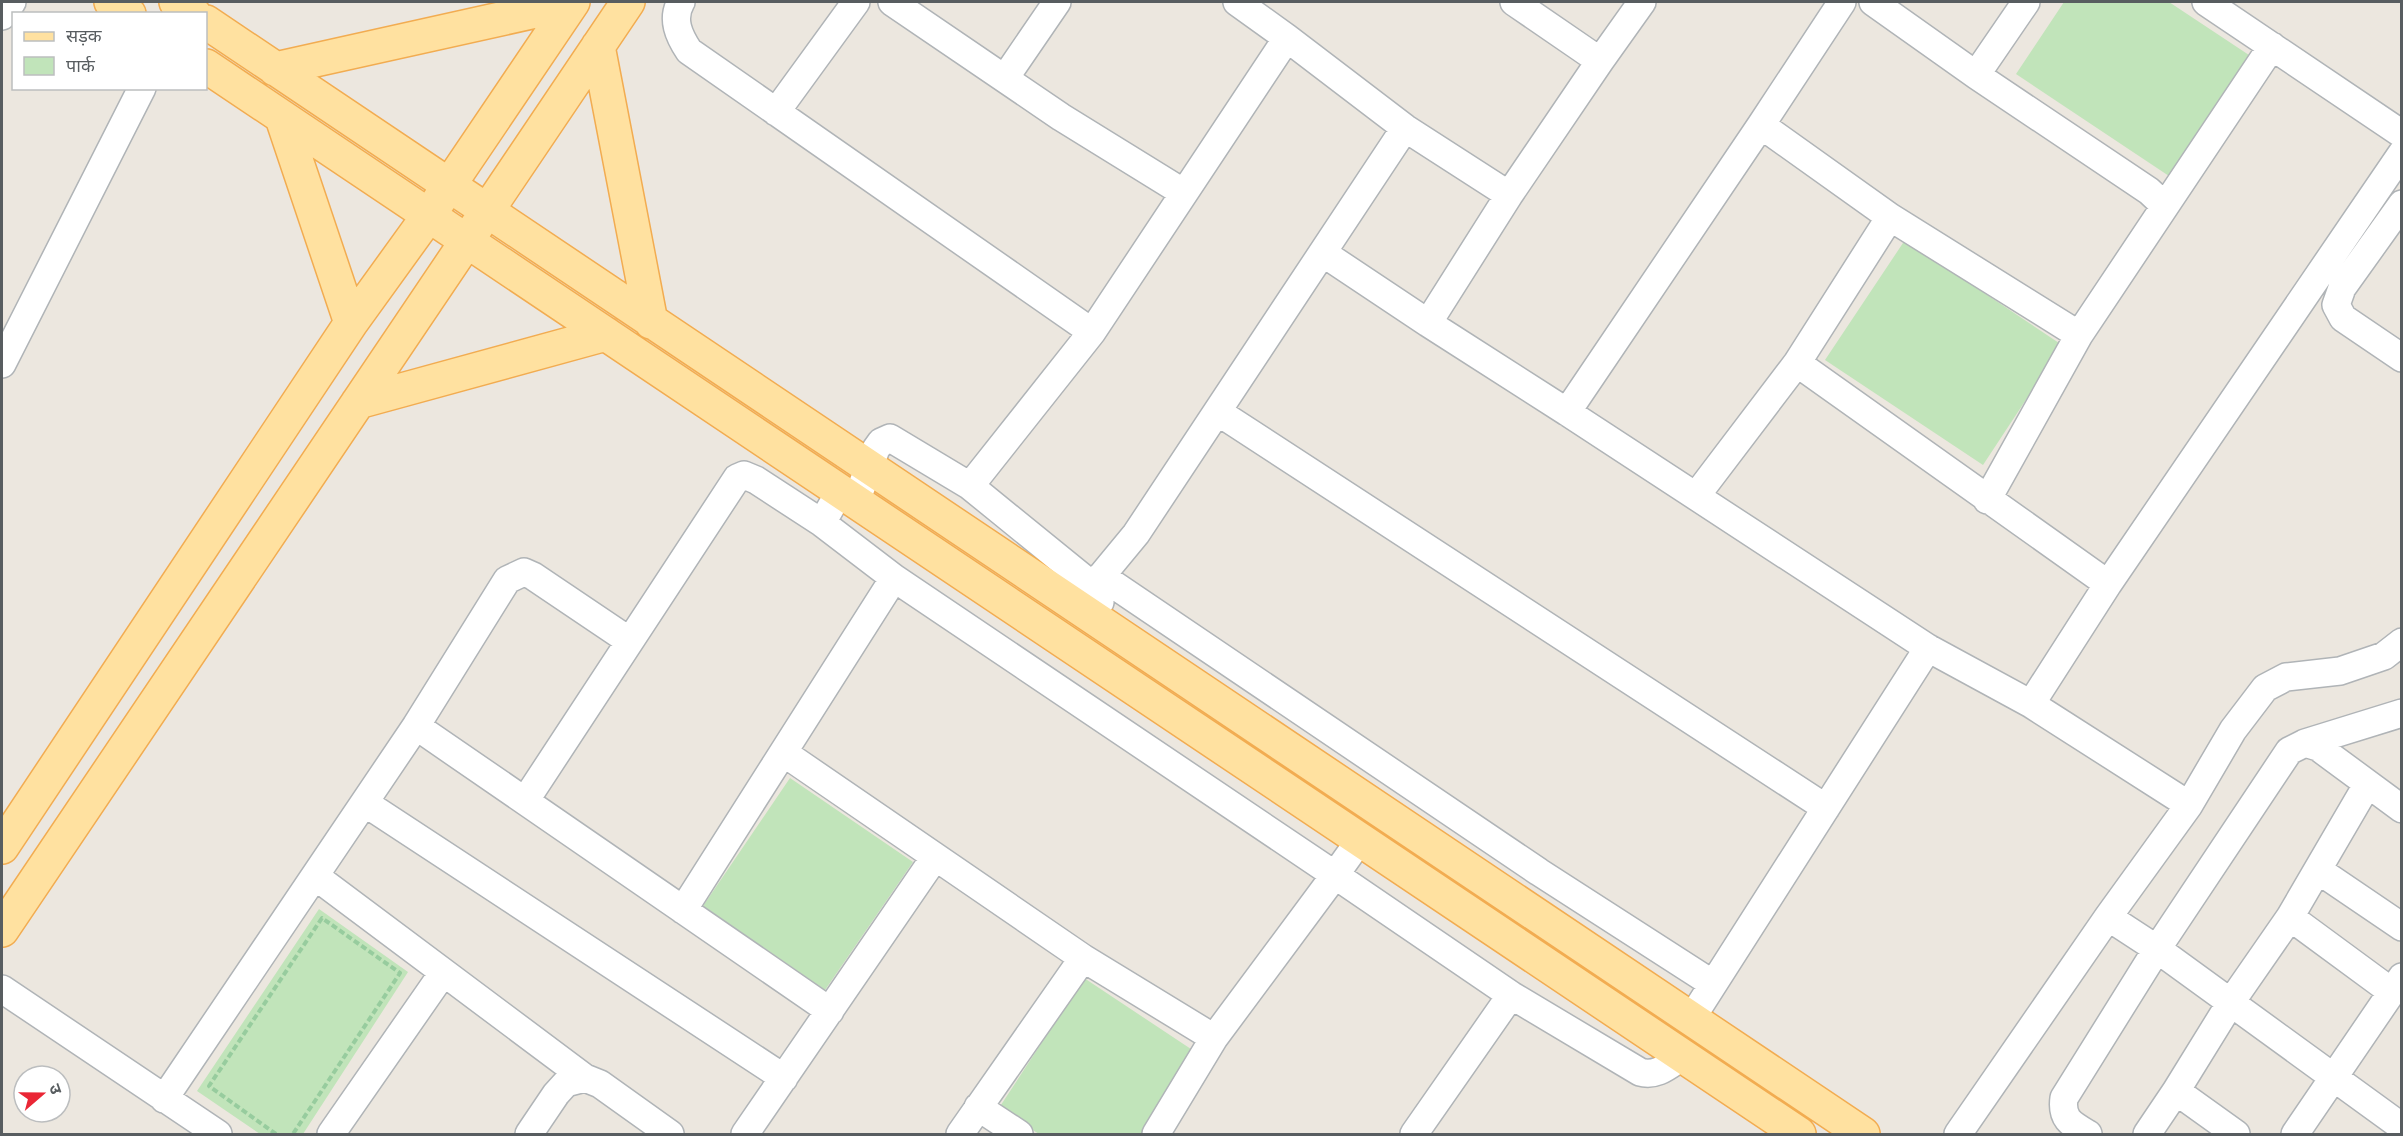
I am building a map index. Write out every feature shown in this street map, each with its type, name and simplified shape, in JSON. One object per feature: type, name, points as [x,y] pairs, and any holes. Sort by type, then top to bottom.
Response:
[{"type":"main road","points":[[111,2],[126,12]]},
{"type":"main road","points":[[176,2],[191,12]]},
{"type":"main road","points":[[275,69],[572,2]]},
{"type":"main road","points":[[2,847],[351,323],[429,215],[572,2]]},
{"type":"main road","points":[[2,930],[628,2]]},
{"type":"main road","points":[[207,23],[1863,1134]]},
{"type":"main road","points":[[598,46],[651,322]]},
{"type":"main road","points":[[207,67],[1799,1134]]},
{"type":"main road","points":[[282,118],[351,323]]},
{"type":"main road","points":[[358,402],[606,333]]},
{"type":"street","points":[[2,16],[12,2]]},
{"type":"street","points":[[681,2],[676,20],[678,36],[690,51],[1092,332]]},
{"type":"street","points":[[776,112],[855,2]]},
{"type":"street","points":[[892,2],[1061,117],[1184,193]]},
{"type":"street","points":[[1005,78],[1057,2]]},
{"type":"street","points":[[1237,2],[1405,128],[1509,195]]},
{"type":"street","points":[[1514,2],[1600,61]]},
{"type":"street","points":[[1428,323],[1509,195],[1642,2]]},
{"type":"street","points":[[1567,412],[1842,2]]},
{"type":"street","points":[[1873,2],[1976,75],[2149,191],[2165,206]]},
{"type":"street","points":[[1976,75],[2026,2]]},
{"type":"street","points":[[2206,2],[2402,134]]},
{"type":"street","points":[[970,486],[1092,332],[1287,38]]},
{"type":"street","points":[[1988,500],[2079,335],[2272,46]]},
{"type":"street","points":[[2,364],[141,90]]},
{"type":"street","points":[[1761,125],[1890,217],[2079,335]]},
{"type":"street","points":[[1097,581],[1136,534],[1405,128]]},
{"type":"street","points":[[2031,704],[2108,584],[2402,153]]},
{"type":"street","points":[[2402,204],[2342,288],[2336,305],[2343,318],[2402,358]]},
{"type":"street","points":[[1696,496],[1797,363],[1890,217]]},
{"type":"street","points":[[1323,253],[1928,648],[2031,704],[2190,805]]},
{"type":"street","points":[[1797,363],[2108,584]]},
{"type":"street","points":[[1218,412],[1826,808]]},
{"type":"street","points":[[822,523],[848,496],[869,466],[881,442],[890,438],[970,486],[1097,581],[1713,984]]},
{"type":"street","points":[[525,801],[628,640],[737,478],[744,474],[822,523],[894,578],[1511,995],[1640,1072],[1647,1074],[1657,1072],[1683,1056]]},
{"type":"street","points":[[164,1099],[416,726],[507,580],[524,572],[533,576],[628,640]]},
{"type":"street","points":[[683,910],[894,578]]},
{"type":"street","points":[[1097,581],[1113,630]]},
{"type":"street","points":[[1958,1134],[2108,917],[2190,805],[2233,730],[2265,688],[2286,676],[2340,671],[2384,656],[2402,642]]},
{"type":"street","points":[[1691,1018],[1928,648]]},
{"type":"street","points":[[2088,1134],[2066,1118],[2062,1108],[2064,1098],[2157,950],[2289,751],[2305,743],[2402,713]]},
{"type":"street","points":[[416,726],[830,1011]]},
{"type":"street","points":[[2305,743],[2318,747],[2402,809]]},
{"type":"street","points":[[784,753],[1083,958],[1214,1038]]},
{"type":"street","points":[[2147,1134],[2231,1002],[2290,917],[2367,785]]},
{"type":"street","points":[[365,803],[784,1078]]},
{"type":"street","points":[[1156,1134],[1214,1038],[1360,840]]},
{"type":"street","points":[[745,1134],[935,857]]},
{"type":"street","points":[[2318,870],[2402,927]]},
{"type":"street","points":[[315,876],[585,1078],[600,1084],[670,1134]]},
{"type":"street","points":[[2108,917],[2231,1002],[2402,1126]]},
{"type":"street","points":[[2290,917],[2397,985],[2295,1134]]},
{"type":"street","points":[[960,1134],[1083,958]]},
{"type":"street","points":[[331,1134],[443,973]]},
{"type":"street","points":[[2,988],[218,1134]]},
{"type":"street","points":[[1414,1134],[1511,995]]},
{"type":"street","points":[[529,1134],[566,1083],[585,1078]]},
{"type":"street","points":[[2176,1091],[2235,1134]]},
{"type":"street","points":[[978,1107],[1019,1134]]},
{"type":"path","points":[[276,1134],[209,1086],[322,918],[400,973],[293,1134]]},
{"type":"green space","points":[[2064,2],[2169,2],[2252,57],[2172,178],[2016,74]]},
{"type":"green space","points":[[1905,240],[2062,345],[1983,465],[1825,360]]},
{"type":"green space","points":[[790,778],[913,862],[825,990],[703,906]]},
{"type":"green space","points":[[319,909],[408,972],[303,1134],[260,1134],[197,1091]]},
{"type":"green space","points":[[1084,978],[1200,1055],[1148,1134],[1039,1134],[999,1108]]}]
